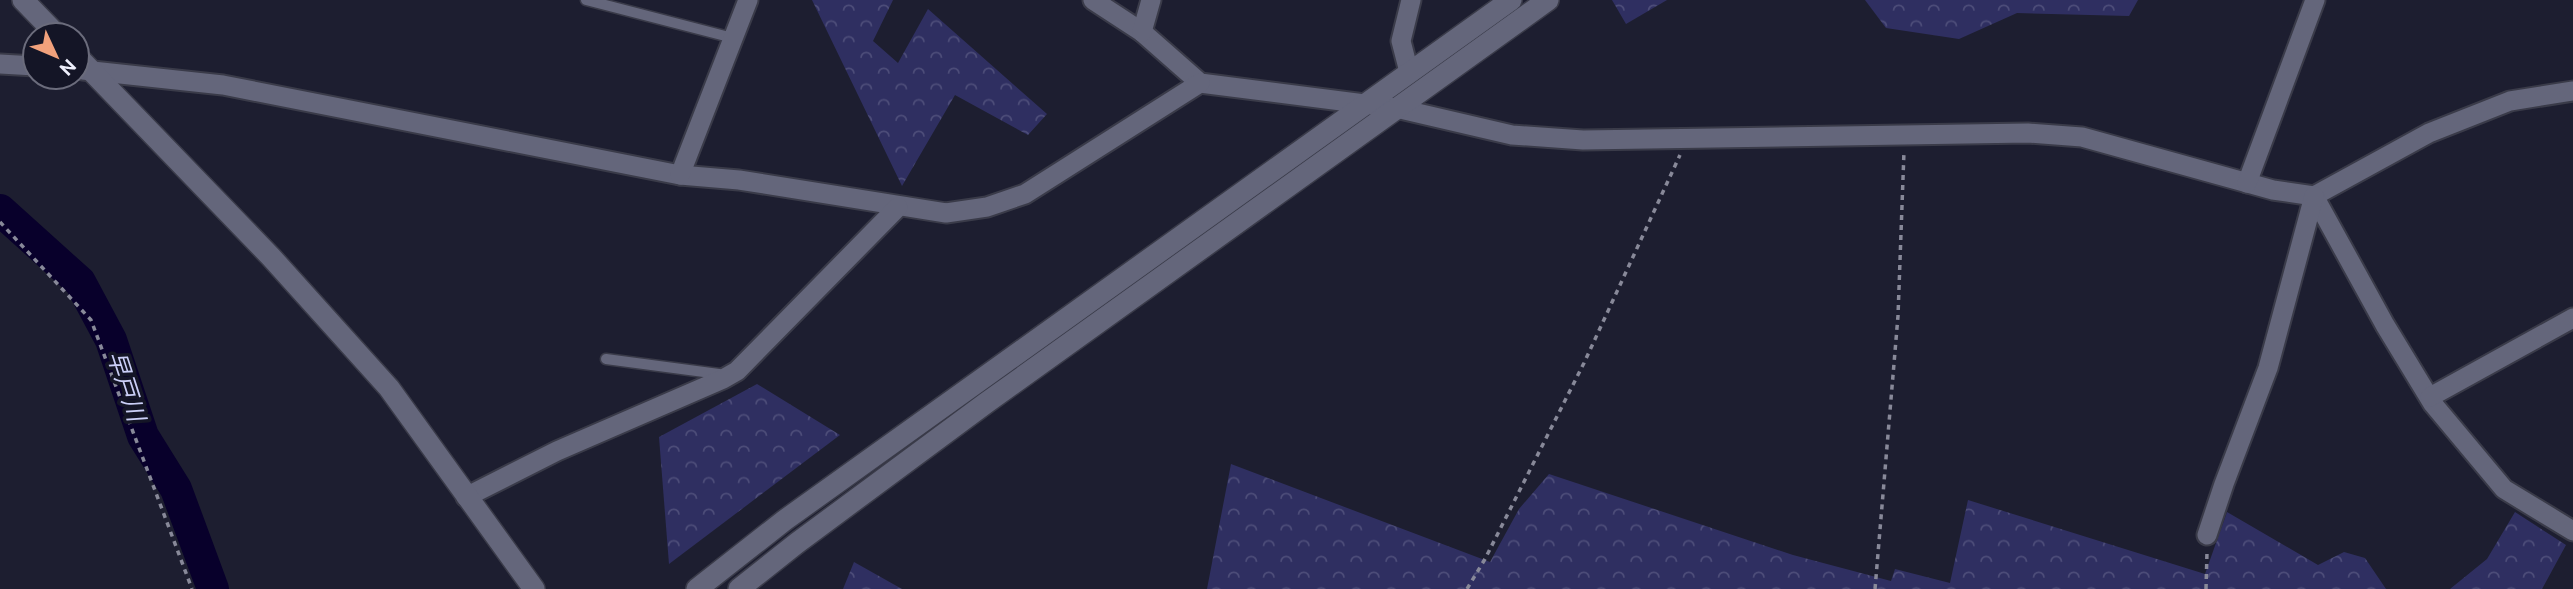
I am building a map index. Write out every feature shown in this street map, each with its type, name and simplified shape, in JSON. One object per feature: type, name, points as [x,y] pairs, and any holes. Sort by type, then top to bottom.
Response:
[{"type":"street","points":[[23,0],[43,21]]},
{"type":"street","points":[[680,175],[748,0]]},
{"type":"street","points":[[1093,0],[1142,32],[1200,83],[1396,108],[1513,135],[1583,140],[2028,133],[2082,137],[2273,190],[2314,196],[2429,132],[2510,101],[2573,91]]},
{"type":"street","points":[[1142,32],[1151,0]]},
{"type":"street","points":[[1409,72],[1401,41],[1411,0]]},
{"type":"street","points":[[697,589],[807,504],[1511,0]]},
{"type":"street","points":[[739,589],[986,403],[1548,0]]},
{"type":"street","points":[[2246,183],[2315,0]]},
{"type":"street","points":[[0,64],[21,65]]},
{"type":"street","points":[[91,66],[223,85],[680,175],[739,180],[946,213],[987,207],[1025,194],[1200,83]]},
{"type":"street","points":[[91,75],[271,257],[389,388],[534,589]]},
{"type":"street","points":[[2314,196],[2385,325],[2430,397],[2504,489],[2573,531]]},
{"type":"street","points":[[2207,536],[2268,368],[2314,196]]},
{"type":"street","points":[[466,496],[556,451],[737,371],[898,207]]},
{"type":"street","points":[[2430,397],[2573,318]]},
{"type":"lane","points":[[586,0],[733,38]]},
{"type":"lane","points":[[606,359],[719,374],[723,379]]},
{"type":"path","points":[[1875,589],[1898,316],[1904,135]]},
{"type":"path","points":[[1467,589],[1485,559],[1584,363],[1688,137]]},
{"type":"path","points":[[0,222],[91,320],[192,589]]},
{"type":"path","points":[[2206,589],[2207,536]]},
{"type":"green space","points":[[812,0],[893,0],[873,41],[898,63],[928,9],[1047,114],[1028,135],[955,95],[902,186]]},
{"type":"green space","points":[[1612,0],[1667,0],[1626,24]]},
{"type":"green space","points":[[1865,0],[2138,0],[2129,16],[2017,13],[1959,39],[1886,28]]},
{"type":"green space","points":[[757,384],[840,435],[669,564],[659,437]]},
{"type":"green space","points":[[1231,464],[1490,562],[1519,509],[1549,474],[1793,555],[1891,581],[1895,569],[1950,583],[1968,500],[2205,574],[2227,512],[2318,565],[2344,552],[2365,558],[2386,589],[1207,589]]},
{"type":"green space","points":[[2515,512],[2566,545],[2542,589],[2450,589],[2487,559]]},
{"type":"green space","points":[[854,562],[902,589],[843,589]]},
{"type":"waterway","name":"早戸川","points":[[0,210],[80,282],[111,340],[143,436],[176,489],[213,589]]}]
